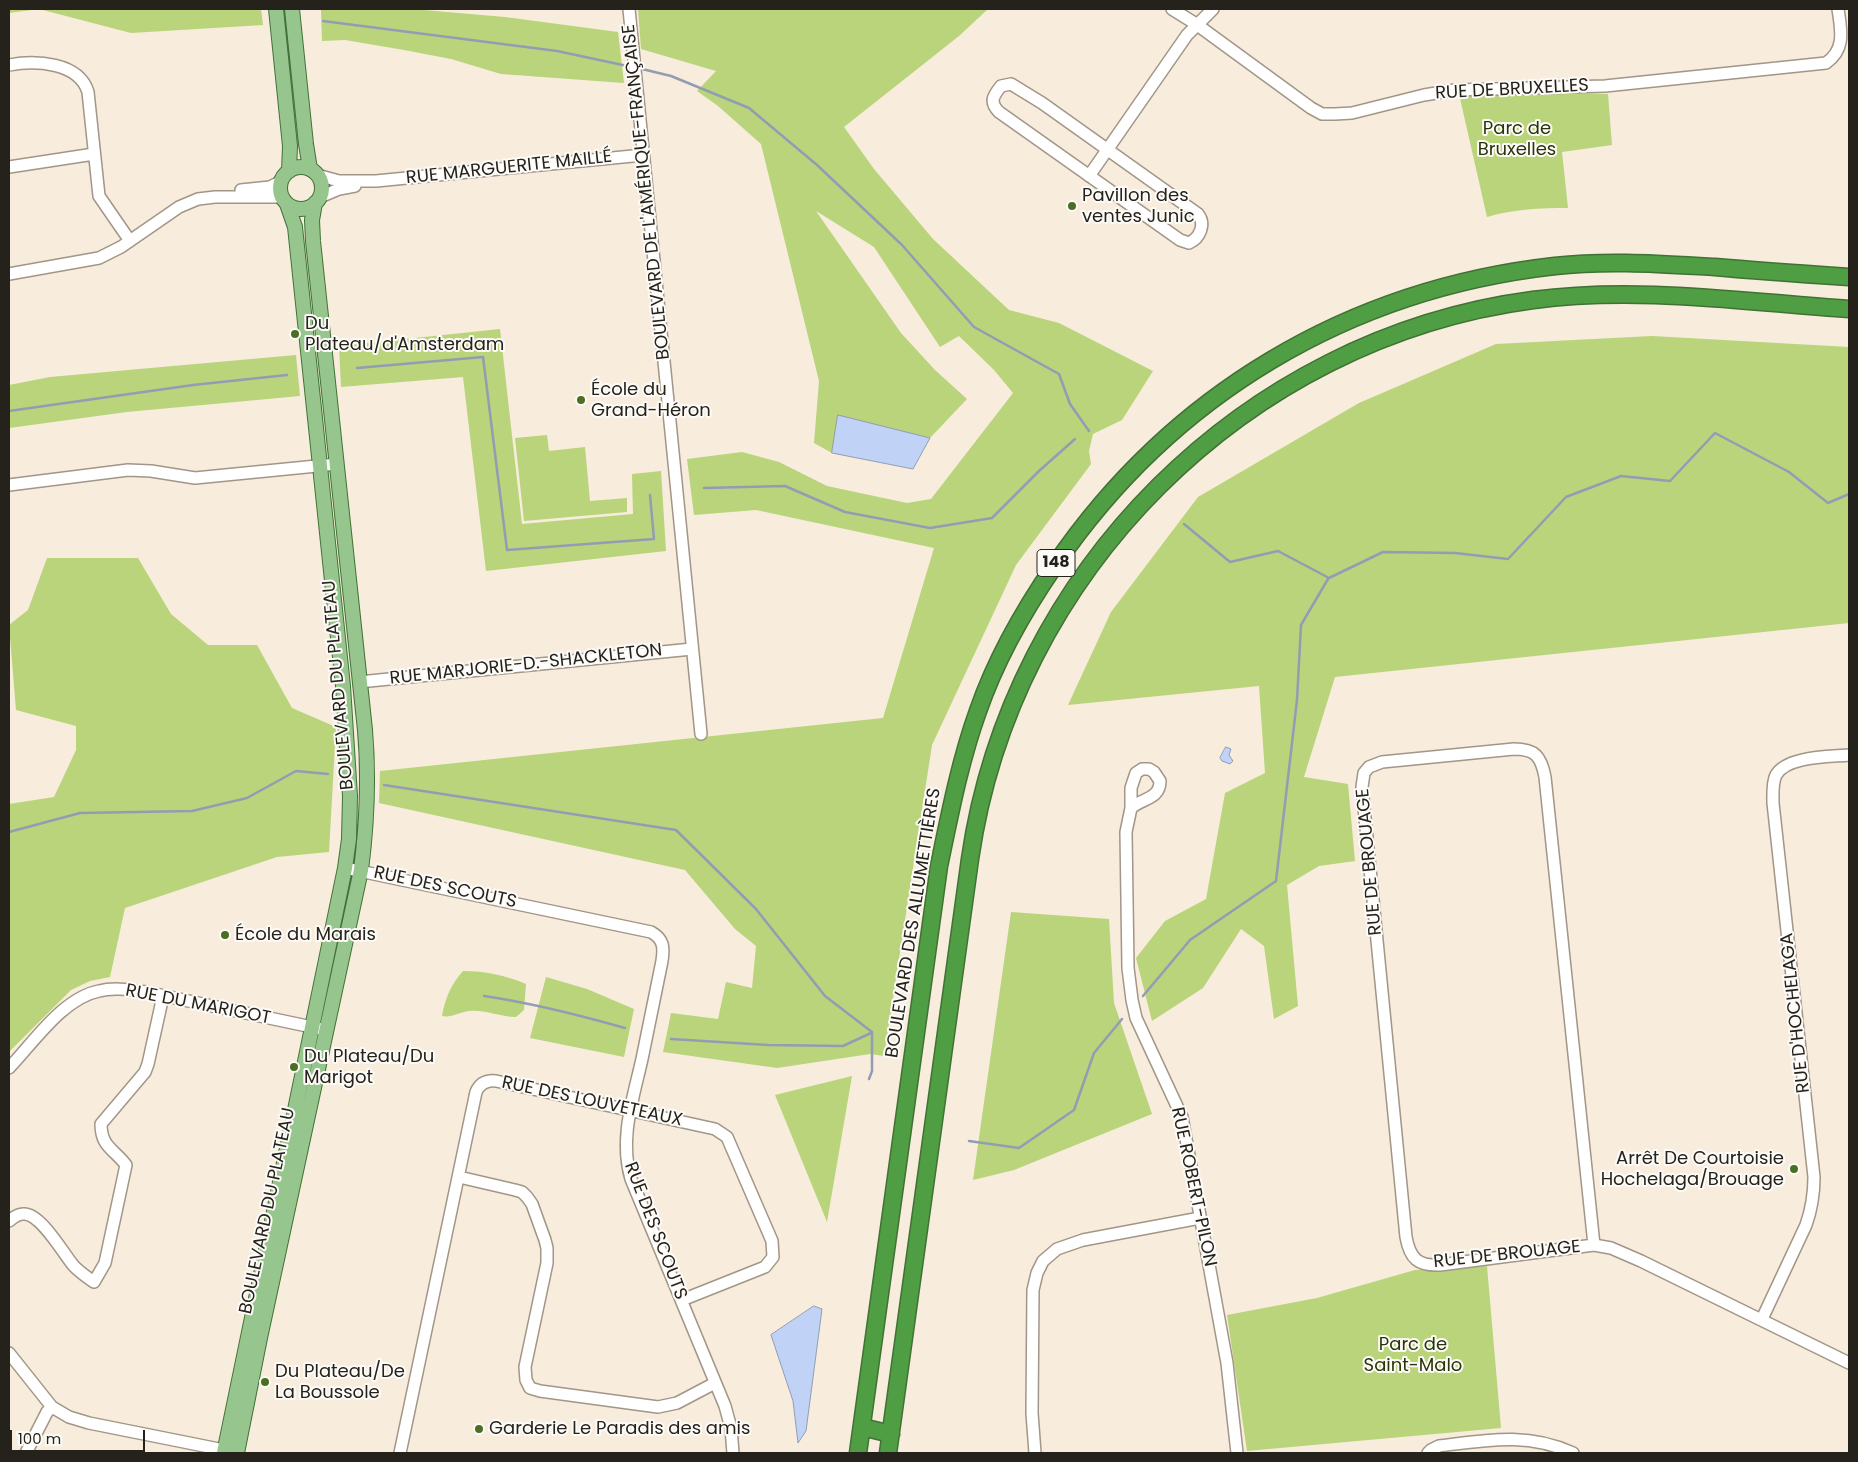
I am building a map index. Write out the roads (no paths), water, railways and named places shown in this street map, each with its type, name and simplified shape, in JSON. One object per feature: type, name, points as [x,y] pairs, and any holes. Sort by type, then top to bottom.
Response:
[{"type":"highway","name":"BOULEVARD DES ALLUMETTIÈRES","points":[[858,1453],[939,866],[958,775],[978,710],[1015,629],[1065,550],[1104,500],[1165,437],[1225,390],[1311,338],[1360,314],[1411,296],[1508,273],[1557,266],[1604,263],[1670,264],[1849,277]]},
{"type":"highway","name":"148","points":[[888,1453],[979,804],[1010,706],[1036,654],[1076,587],[1116,533],[1138,507],[1173,472],[1210,438],[1236,419],[1302,377],[1371,344],[1443,320],[1484,308],[1586,296],[1658,295],[1849,309]]},
{"type":"highway","points":[[862,1427],[891,1434]]},
{"type":"main road","points":[[276,9],[290,146],[289,171]]},
{"type":"main road","points":[[292,9],[306,144],[314,172],[322,190],[318,200],[309,208],[294,208],[284,201],[280,182],[289,171],[296,168],[314,172]]},
{"type":"main road","name":"BOULEVARD DU PLATEAU","points":[[233,1452],[361,870],[367,819],[368,766],[313,241],[312,220],[318,200]]},
{"type":"main road","name":"BOULEVARD DU PLATEAU","points":[[233,1452],[312,1027],[345,868],[350,796],[344,686],[319,466],[295,227],[284,201]]},
{"type":"street","name":"BOULEVARD DE L'AMÉRIQUE-FRANÇAISE","points":[[629,9],[700,734]]},
{"type":"street","name":"RUE DE BRUXELLES","points":[[1172,9],[1196,24],[1311,108],[1322,114],[1329,115],[1352,113],[1424,95],[1466,89],[1605,86],[1826,63],[1833,58],[1841,42],[1838,9]]},
{"type":"street","points":[[1089,176],[1196,24],[1213,9]]},
{"type":"street","points":[[9,64],[38,62],[71,72],[79,76],[85,83],[88,92],[100,199],[130,241]]},
{"type":"street","points":[[1011,84],[1017,86],[1108,150],[1198,214],[1202,219],[1202,228],[1193,242],[1189,243],[1180,240],[999,112],[992,103],[992,98],[1001,86],[1011,84]]},
{"type":"street","points":[[9,167],[94,154]]},
{"type":"street","name":"RUE MARGUERITE MAILLÉ","points":[[314,172],[339,181],[376,181],[643,155]]},
{"type":"street","name":"RUE MARGUERITE MAILLÉ","points":[[318,200],[340,189],[376,181]]},
{"type":"street","points":[[9,274],[99,258],[130,241],[179,207],[198,200],[237,191],[270,187],[280,182]]},
{"type":"street","points":[[215,197],[284,201]]},
{"type":"street","points":[[9,485],[128,470],[151,471],[195,478],[337,464]]},
{"type":"street","name":"RUE MARJORIE-D.-SHACKLETON","points":[[359,682],[692,649]]},
{"type":"street","name":"RUE DE BROUAGE","points":[[1594,1245],[1545,776],[1540,759],[1529,750],[1514,749],[1375,764],[1364,773],[1362,787],[1406,1237],[1411,1253],[1416,1260],[1422,1264],[1440,1265],[1594,1245],[1611,1248],[1641,1260],[1849,1363]]},
{"type":"street","name":"RUE D'HOCHELAGA","points":[[1762,1319],[1806,1225],[1814,1193],[1814,1177],[1773,803],[1775,776],[1784,766],[1807,760],[1849,756]]},
{"type":"street","name":"RUE ROBERT-PILON","points":[[1131,808],[1126,832],[1128,968],[1132,1000],[1141,1030],[1182,1117],[1227,1363],[1237,1453]]},
{"type":"street","name":"RUE DES SCOUTS","points":[[345,868],[651,932],[659,937],[663,946],[662,961],[630,1110],[626,1142],[628,1170],[729,1420],[733,1453]]},
{"type":"street","name":"RUE DU MARIGOT","points":[[9,1068],[54,1019],[80,997],[100,990],[138,991],[326,1030]]},
{"type":"street","points":[[9,1221],[23,1214],[39,1221],[74,1265],[94,1282],[105,1262],[126,1165],[104,1142],[101,1136],[101,1124],[145,1072],[163,996]]},
{"type":"street","name":"RUE DES LOUVETEAUX","points":[[400,1453],[476,1092],[478,1087],[486,1081],[496,1081],[715,1128],[724,1133],[730,1142],[772,1241],[773,1257],[764,1267],[682,1300]]},
{"type":"street","points":[[459,1177],[522,1192],[532,1204],[545,1240],[547,1263],[525,1368],[526,1380],[530,1388],[658,1407],[676,1402],[715,1383]]},
{"type":"street","points":[[1035,1453],[1032,1413],[1033,1290],[1037,1273],[1043,1262],[1057,1249],[1083,1240],[1200,1218]]},
{"type":"street","points":[[9,1353],[52,1407],[69,1417],[233,1452]]},
{"type":"street","points":[[26,1453],[47,1412],[52,1407]]},
{"type":"street","points":[[1428,1453],[1439,1446],[1514,1438],[1545,1442],[1573,1453]]},
{"type":"water","points":[[838,415],[930,438],[913,469],[832,453]]},
{"type":"water","points":[[1226,747],[1231,749],[1229,755],[1233,761],[1230,764],[1222,761],[1220,758]]},
{"type":"water","points":[[814,1306],[822,1309],[806,1431],[798,1443],[793,1401],[771,1335]]},
{"type":"waterway","points":[[323,21],[557,51],[632,67]]},
{"type":"waterway","points":[[638,68],[671,76],[749,108],[817,165],[902,245],[974,327],[1059,374],[1070,404],[1089,431]]},
{"type":"waterway","points":[[357,368],[483,357],[507,550],[654,539],[650,495]]},
{"type":"waterway","points":[[9,411],[193,385],[287,375]]},
{"type":"waterway","points":[[1184,524],[1230,562],[1278,551],[1329,578],[1383,552],[1455,553],[1508,559],[1566,497],[1621,476],[1670,481],[1715,433],[1789,472],[1828,503],[1849,494]]},
{"type":"waterway","points":[[704,488],[785,486],[845,512],[930,528],[992,518],[1039,471],[1075,439]]},
{"type":"waterway","points":[[1143,996],[1190,940],[1276,881],[1297,700],[1301,625],[1328,579]]},
{"type":"waterway","points":[[9,832],[80,813],[192,811],[247,798],[296,771],[328,774]]},
{"type":"waterway","points":[[384,785],[676,830],[756,909],[825,996],[872,1032],[872,1071],[869,1079]]},
{"type":"waterway","points":[[484,996],[520,1002],[625,1028]]},
{"type":"waterway","points":[[969,1141],[1019,1148],[1074,1110],[1094,1053],[1122,1019]]},
{"type":"waterway","points":[[671,1039],[768,1045],[843,1046],[871,1033]]},
{"type":"place","name":"Pavillon des ventes Junic","points":[[1072,206]]},
{"type":"place","name":"Du Plateau/d'Amsterdam","points":[[295,334]]},
{"type":"place","name":"École du Grand-Héron","points":[[581,400]]},
{"type":"place","name":"École du Marais","points":[[225,935]]},
{"type":"place","name":"Du Plateau/Du Marigot","points":[[294,1067]]},
{"type":"place","name":"Arrêt De Courtoisie Hochelaga/Brouage","points":[[1794,1169]]},
{"type":"place","name":"Du Plateau/De La Boussole","points":[[265,1382]]},
{"type":"place","name":"Garderie Le Paradis des amis","points":[[479,1429]]},
{"type":"park label","name":"Parc de Bruxelles","points":[[1517,139]]},
{"type":"park label","name":"Parc de Saint-Malo","points":[[1413,1355]]}]
